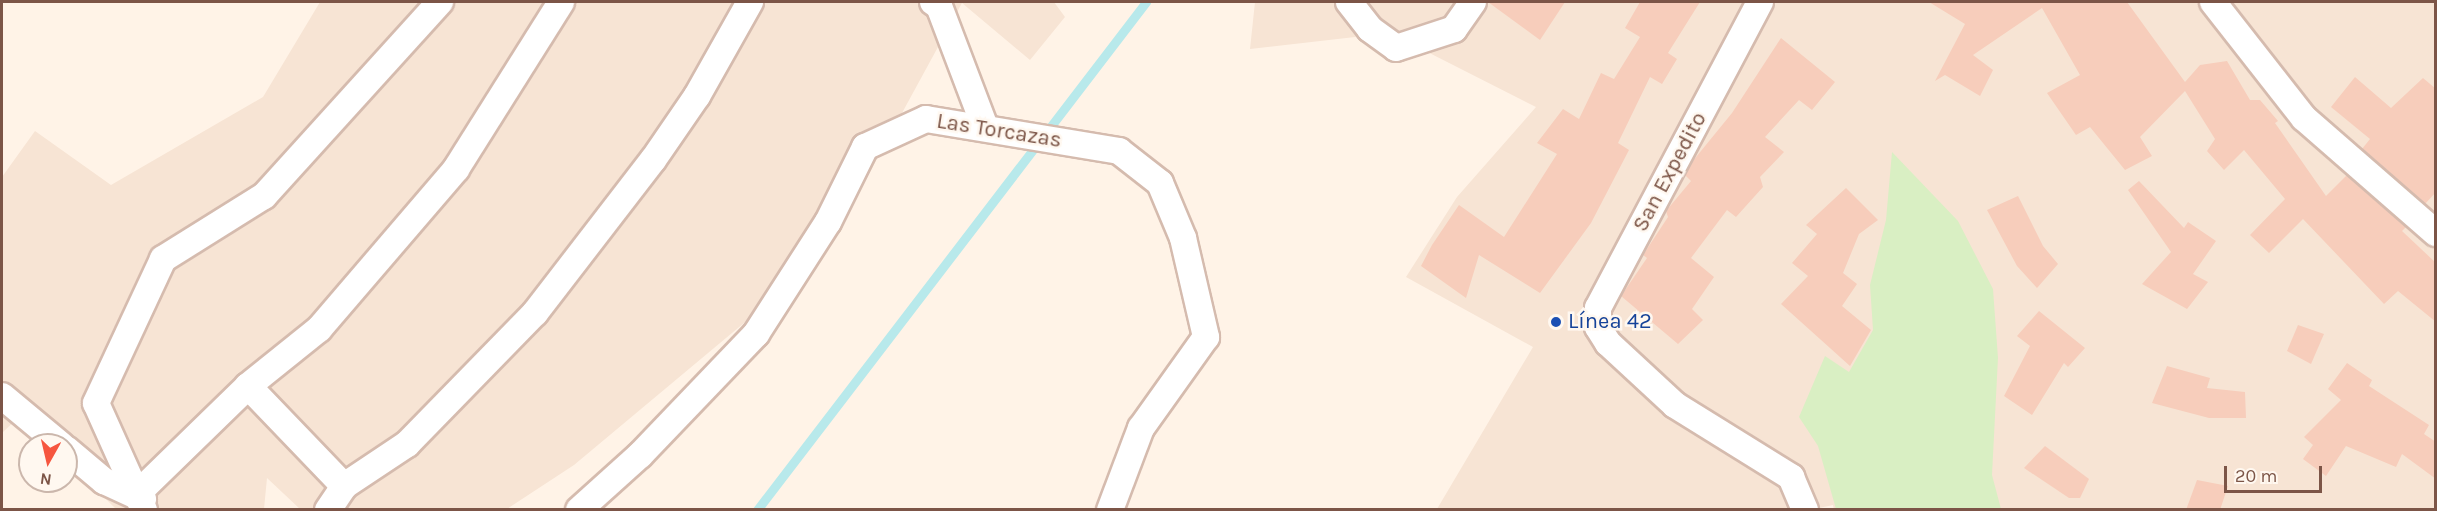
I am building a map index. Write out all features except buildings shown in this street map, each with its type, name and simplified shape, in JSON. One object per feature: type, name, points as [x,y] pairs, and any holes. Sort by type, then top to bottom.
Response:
[{"type":"street","points":[[138,505],[96,404],[163,259],[264,196],[440,2]]},
{"type":"street","points":[[138,505],[248,386],[319,329],[456,169],[561,2]]},
{"type":"street","points":[[328,510],[344,486],[407,444],[535,312],[653,160],[697,96],[750,2]]},
{"type":"street","points":[[933,2],[939,6],[985,127]]},
{"type":"street","points":[[1349,2],[1370,29],[1396,48],[1454,29],[1473,2]]},
{"type":"street","name":"San Expedito","points":[[1760,2],[1598,308],[1598,327],[1608,343],[1676,405],[1791,477],[1805,510]]},
{"type":"street","points":[[2213,2],[2304,118],[2436,233]]},
{"type":"street","name":"Las Torcazas","points":[[579,510],[640,455],[756,334],[828,222],[865,147],[926,119],[985,127],[1119,152],[1160,183],[1183,238],[1206,337],[1141,428],[1110,510]]},
{"type":"street","points":[[248,386],[344,486]]},
{"type":"street","points":[[2,396],[47,433]]},
{"type":"street","points":[[78,459],[138,505],[160,510]]},
{"type":"shaded area","points":[[320,2],[1054,2],[1065,17],[1030,60],[962,3],[824,256],[574,465],[507,509],[300,509],[267,478],[264,509],[116,509],[78,471],[78,433],[39,433],[21,415],[2,433],[2,177],[35,131],[111,185],[263,97]]},
{"type":"shaded area","points":[[1255,2],[2435,2],[2435,509],[1834,510],[1833,505],[1810,510],[1437,509],[1533,347],[1406,277],[1457,197],[1536,107],[1390,33],[1250,49]]},
{"type":"green space","points":[[1892,152],[1958,221],[1993,289],[1998,358],[1992,475],[2001,509],[1836,509],[1818,446],[1799,417],[1825,356],[1849,372],[1873,330],[1870,285],[1886,220]]},
{"type":"waterway","points":[[757,510],[1146,2]]},
{"type":"place","name":"Línea 42","points":[[1556,322]]}]
